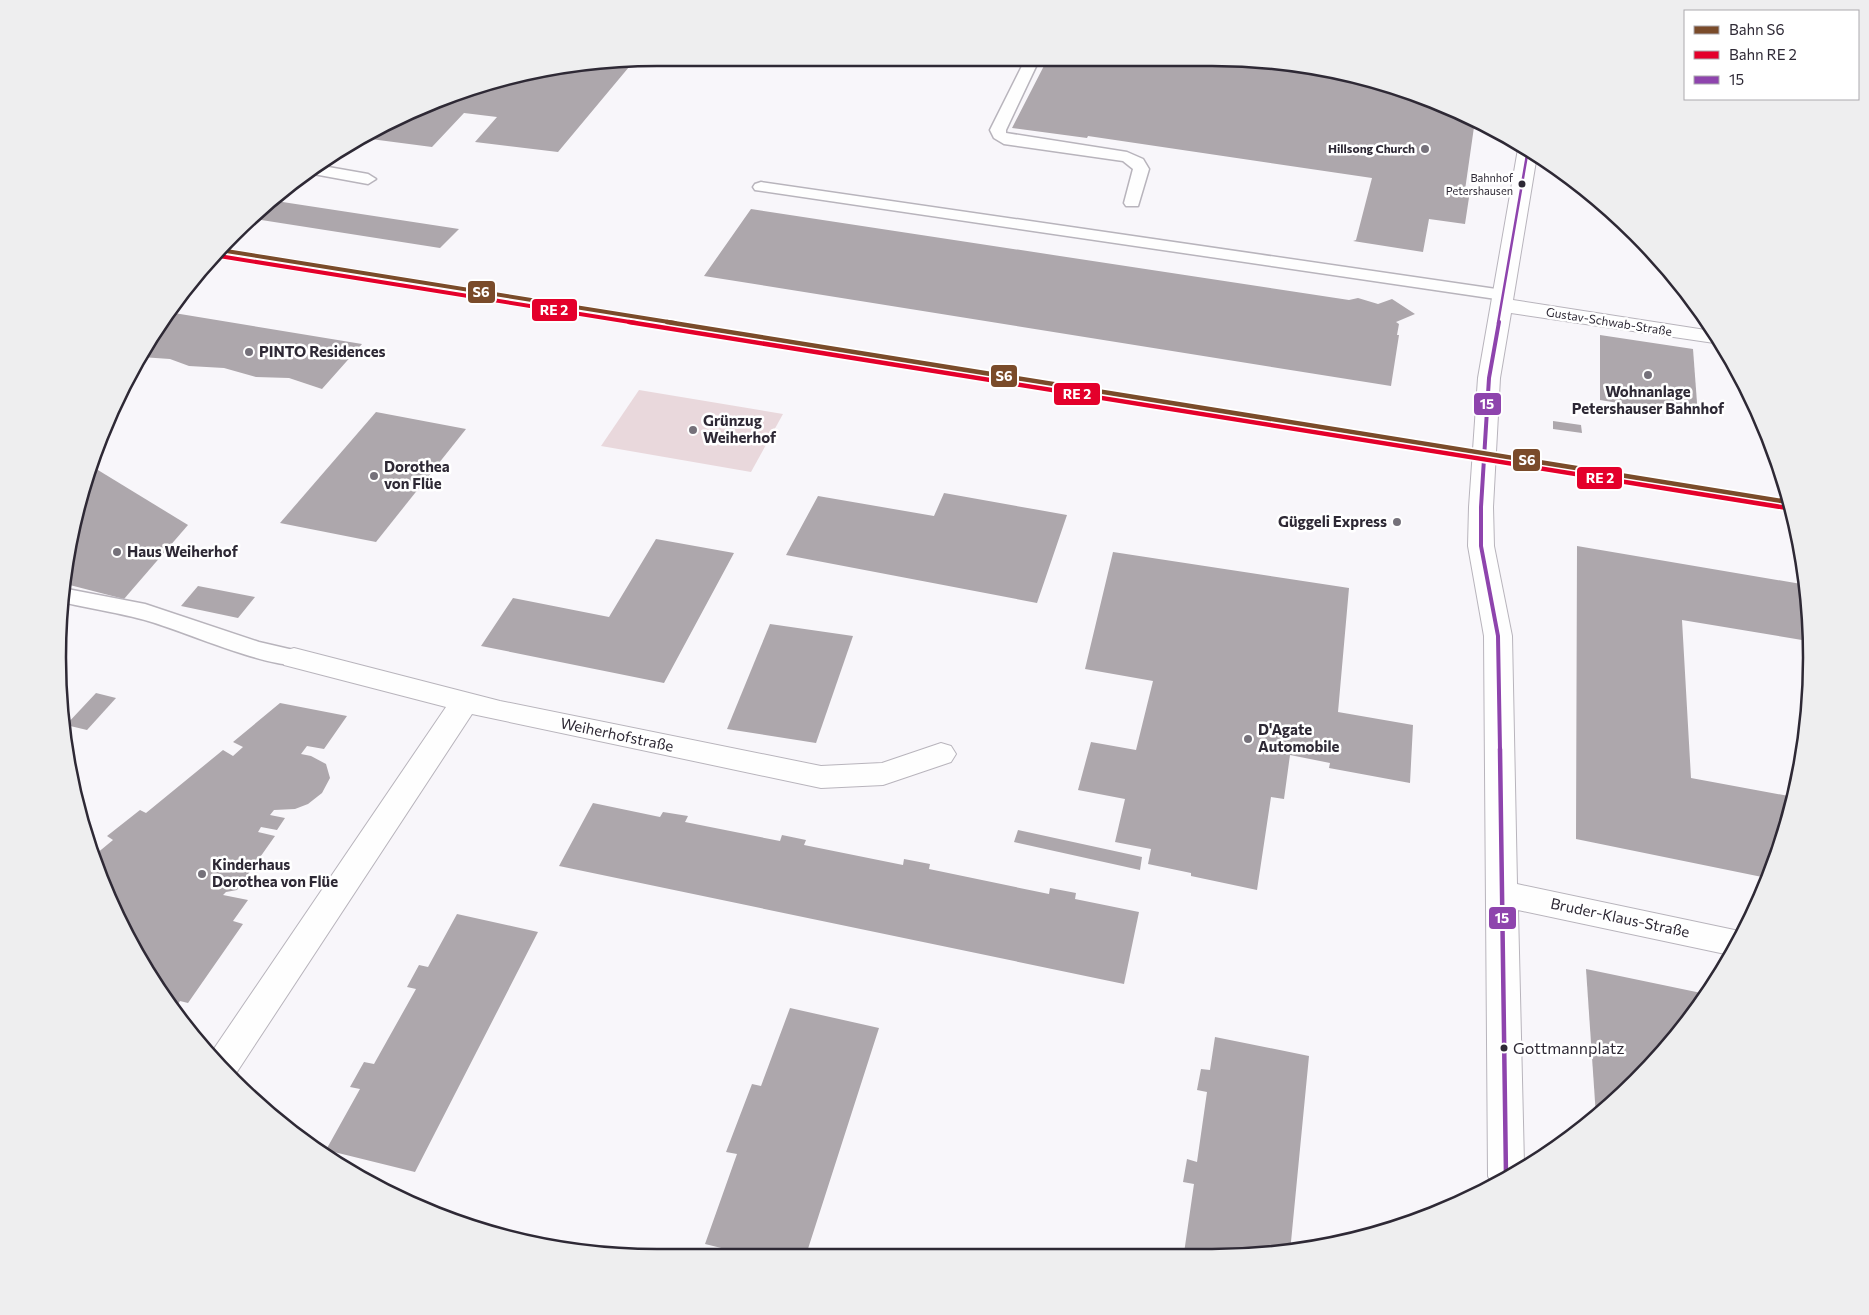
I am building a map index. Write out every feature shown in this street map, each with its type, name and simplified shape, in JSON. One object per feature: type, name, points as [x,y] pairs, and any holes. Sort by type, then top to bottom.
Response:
[{"type":"street","points":[[1506,1171],[1498,636],[1481,546],[1480,507],[1490,378],[1527,157]]},
{"type":"street","name":"Gustav-Schwab-Straße","points":[[1502,300],[1708,336]]},
{"type":"street","name":"Weiherhofstraße","points":[[294,658],[519,715],[821,777],[883,774],[941,754]]},
{"type":"street","points":[[225,1061],[465,702]]},
{"type":"street","name":"Bruder-Klaus-Straße","points":[[1502,894],[1730,942]]},
{"type":"lane","points":[[1029,66],[998,130],[999,135],[1004,139],[1132,160],[1141,169],[1132,203]]},
{"type":"lane","points":[[322,171],[368,179]]},
{"type":"lane","points":[[762,187],[1502,300]]},
{"type":"lane","points":[[70,597],[146,612],[256,649],[294,658]]},
{"type":"shaded area","name":"Grünzug Weiherhof","points":[[639,390],[783,414],[751,472],[601,446]]},
{"type":"building","points":[[1044,66],[1212,66],[1250,68],[1289,71],[1365,86],[1438,111],[1474,127],[1465,190],[1470,191],[1465,224],[1429,219],[1423,252],[1353,241],[1356,240],[1372,178],[1088,136],[1087,138],[1012,128]]},
{"type":"building","points":[[629,68],[558,152],[475,142],[497,117],[464,113],[432,147],[373,139],[431,111],[504,86],[580,71]]},
{"type":"building","points":[[281,202],[459,229],[440,248],[260,220]]},
{"type":"building","points":[[751,209],[1349,300],[1358,298],[1378,304],[1392,299],[1415,314],[1396,322],[1399,324],[1397,335],[1399,335],[1391,386],[704,276]]},
{"type":"building","name":"PINTO Residences","points":[[177,313],[362,344],[322,389],[289,378],[256,377],[224,368],[189,366],[170,359],[148,357]]},
{"type":"building","name":"Wohnanlage Petershauser Bahnhof","points":[[1600,335],[1693,349],[1698,416],[1600,400]]},
{"type":"building","name":"Dorothea von Flüe","points":[[376,412],[466,429],[376,542],[280,523]]},
{"type":"building","points":[[1553,421],[1581,425],[1582,433],[1553,429]]},
{"type":"building","name":"Haus Weiherhof","points":[[97,470],[188,525],[124,599],[71,585],[86,504]]},
{"type":"building","points":[[944,493],[1067,515],[1037,603],[786,555],[818,496],[934,516]]},
{"type":"building","points":[[656,539],[734,553],[664,683],[481,646],[513,598],[609,617]]},
{"type":"building","points":[[1577,546],[1798,584],[1802,640],[1682,620],[1691,778],[1786,796],[1783,811],[1761,877],[1576,839]]},
{"type":"building","points":[[1113,552],[1349,588],[1338,712],[1413,725],[1410,783],[1329,768],[1330,763],[1290,755],[1284,799],[1271,797],[1257,890],[1191,876],[1191,873],[1148,864],[1151,849],[1115,842],[1125,799],[1078,790],[1091,742],[1136,750],[1153,681],[1085,669]]},
{"type":"building","points":[[198,586],[255,597],[238,618],[181,606]]},
{"type":"building","points":[[770,624],[853,636],[816,743],[727,729]]},
{"type":"building","points":[[96,693],[116,698],[87,730],[70,726],[70,721]]},
{"type":"building","name":"Kinderhaus Dorothea von Flüe","points":[[280,703],[347,716],[324,749],[307,746],[301,754],[311,756],[326,764],[330,778],[322,793],[308,804],[295,809],[274,810],[270,815],[285,818],[277,830],[261,827],[258,832],[275,836],[237,890],[226,892],[223,895],[248,900],[233,921],[243,924],[188,1003],[180,1001],[178,1003],[145,953],[127,919],[111,884],[99,851],[113,840],[107,836],[140,810],[146,813],[223,750],[233,756],[243,747],[233,742]]},
{"type":"building","points":[[593,803],[660,817],[663,812],[688,816],[685,822],[780,841],[782,835],[806,840],[804,845],[903,865],[904,859],[930,864],[929,869],[1049,894],[1050,888],[1076,893],[1075,899],[1139,912],[1124,984],[559,866]]},
{"type":"building","points":[[1018,830],[1142,857],[1140,870],[1014,842]]},
{"type":"building","points":[[457,914],[538,932],[415,1172],[333,1152],[327,1148],[360,1089],[350,1087],[364,1062],[374,1064],[416,989],[407,987],[419,965],[428,967]]},
{"type":"building","points":[[1586,969],[1698,992],[1681,1017],[1630,1076],[1595,1107]]},
{"type":"building","points":[[790,1008],[879,1028],[808,1249],[725,1249],[705,1244],[737,1154],[726,1152],[752,1084],[761,1086]]},
{"type":"building","points":[[1215,1037],[1309,1056],[1291,1244],[1185,1249],[1194,1184],[1183,1182],[1187,1159],[1197,1162],[1207,1092],[1197,1090],[1201,1069],[1210,1070]]},
{"type":"rail line","name":"S6","points":[[228,251],[1782,501]]},
{"type":"transit line","name":"15","points":[[1506,1171],[1498,636],[1481,546],[1481,507],[1489,378],[1527,157]]},
{"type":"transit line","points":[[223,257],[1784,507]]},
{"type":"place","name":"Hillsong Church","points":[[1425,149]]},
{"type":"place","name":"Bahnhof Petershausen","points":[[1522,184]]},
{"type":"place","name":"PINTO Residences","points":[[249,352]]},
{"type":"place","name":"Wohnanlage Petershauser Bahnhof","points":[[1648,375]]},
{"type":"place","name":"Grünzug Weiherhof","points":[[693,430]]},
{"type":"place","name":"Dorothea von Flüe","points":[[374,476]]},
{"type":"place","name":"Güggeli Express","points":[[1397,522]]},
{"type":"place","name":"Haus Weiherhof","points":[[117,552]]},
{"type":"place","name":"D'Agate Automobile","points":[[1248,739]]},
{"type":"place","name":"Kinderhaus Dorothea von Flüe","points":[[202,874]]},
{"type":"place","name":"Gottmannplatz","points":[[1504,1048]]}]
